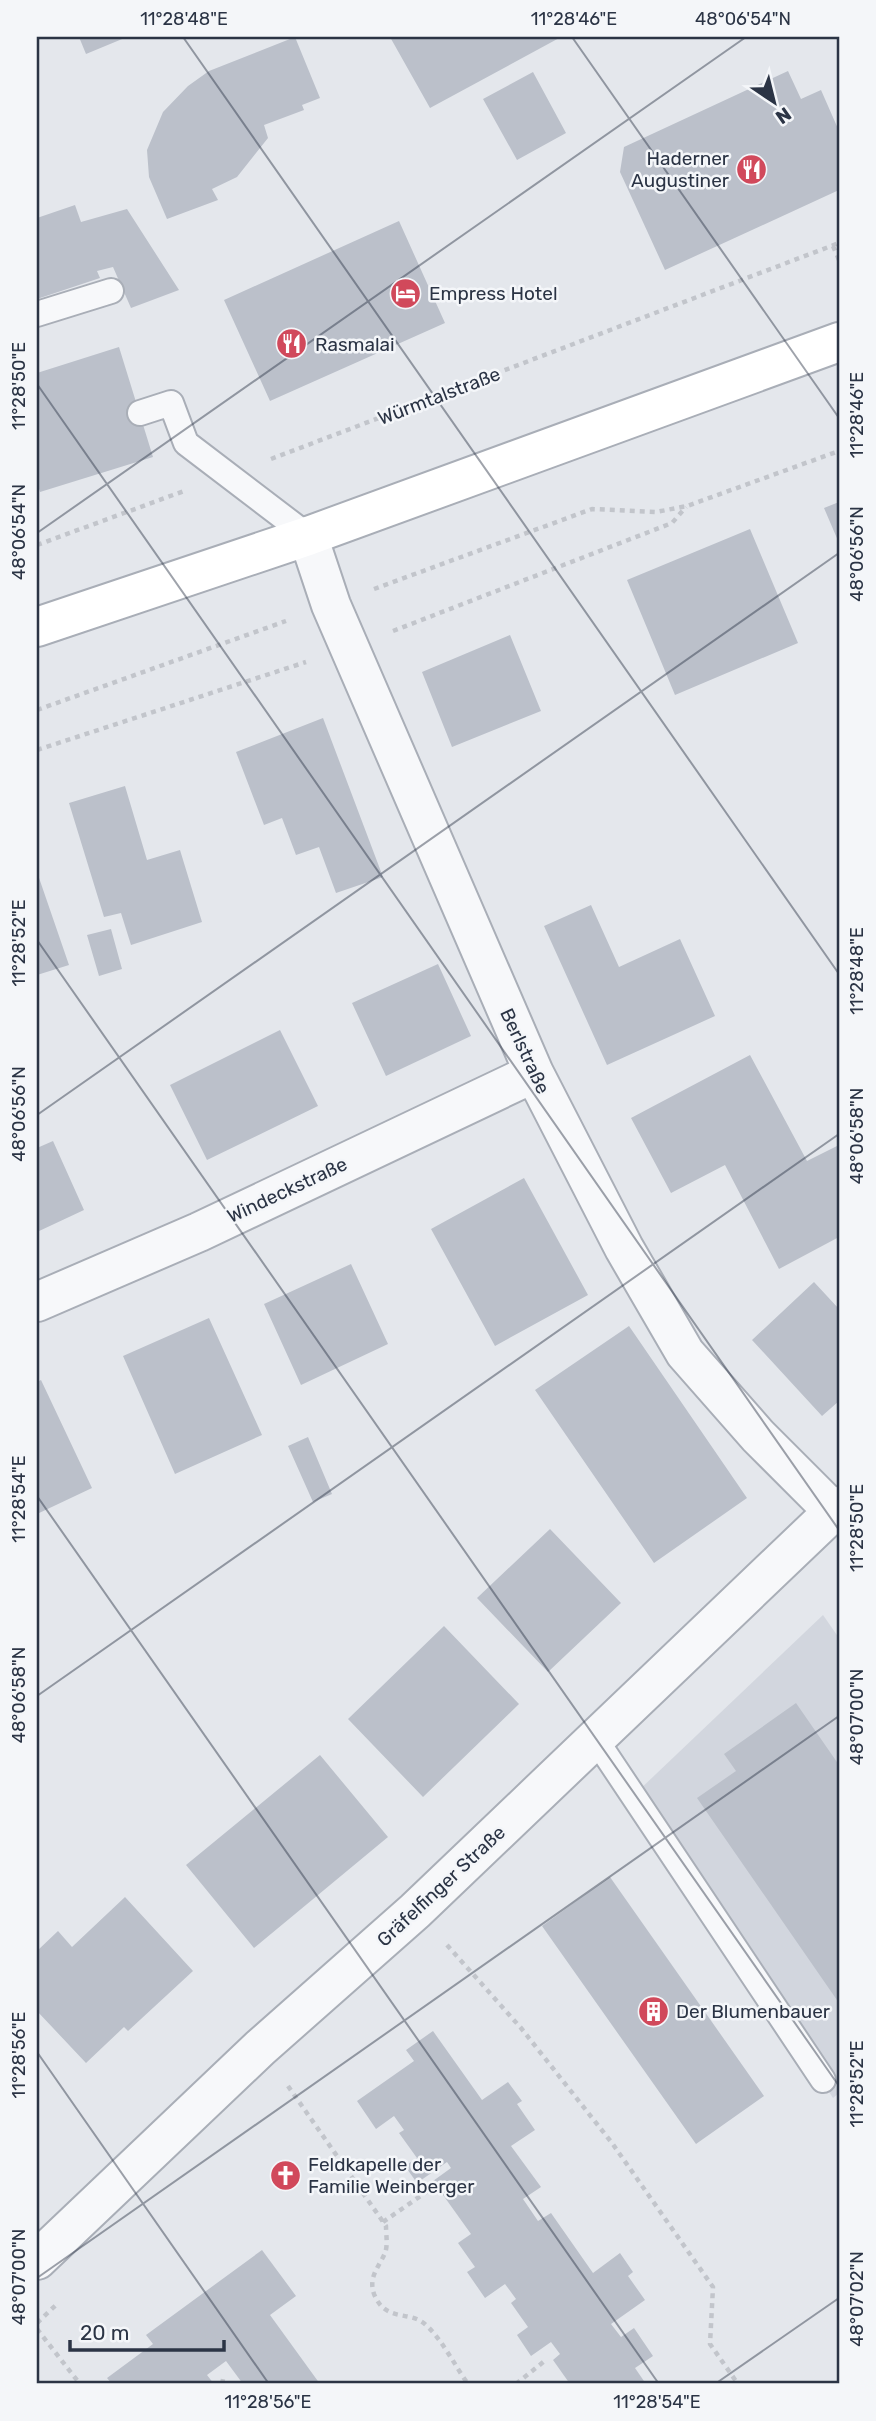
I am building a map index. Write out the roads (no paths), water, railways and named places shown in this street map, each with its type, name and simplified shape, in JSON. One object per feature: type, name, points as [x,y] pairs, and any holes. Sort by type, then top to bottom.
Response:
[{"type":"main road","points":[[37,627],[308,536],[839,342]]},
{"type":"street","name":"Berlstraße","points":[[308,536],[331,605],[534,1073],[624,1248],[685,1353],[758,1436],[836,1508]]},
{"type":"street","name":"Windeckstraße","points":[[37,1302],[199,1232],[534,1073]]},
{"type":"street","name":"Gräfelfinger Straße","points":[[37,2260],[260,2048],[415,1911],[836,1508]]},
{"type":"lane","points":[[37,314],[111,291]]},
{"type":"lane","points":[[140,413],[171,403],[186,443],[308,536]]},
{"type":"lane","points":[[596,1740],[823,2080]]},
{"type":"place","name":"Haderner Augustiner","points":[[752,169]]},
{"type":"place","name":"Empress Hotel","points":[[406,293]]},
{"type":"place","name":"Rasmalai","points":[[292,344]]},
{"type":"place","name":"Der Blumenbauer","points":[[653,2011]]},
{"type":"place","name":"Feldkapelle der Familie Weinberger","points":[[285,2175]]}]
